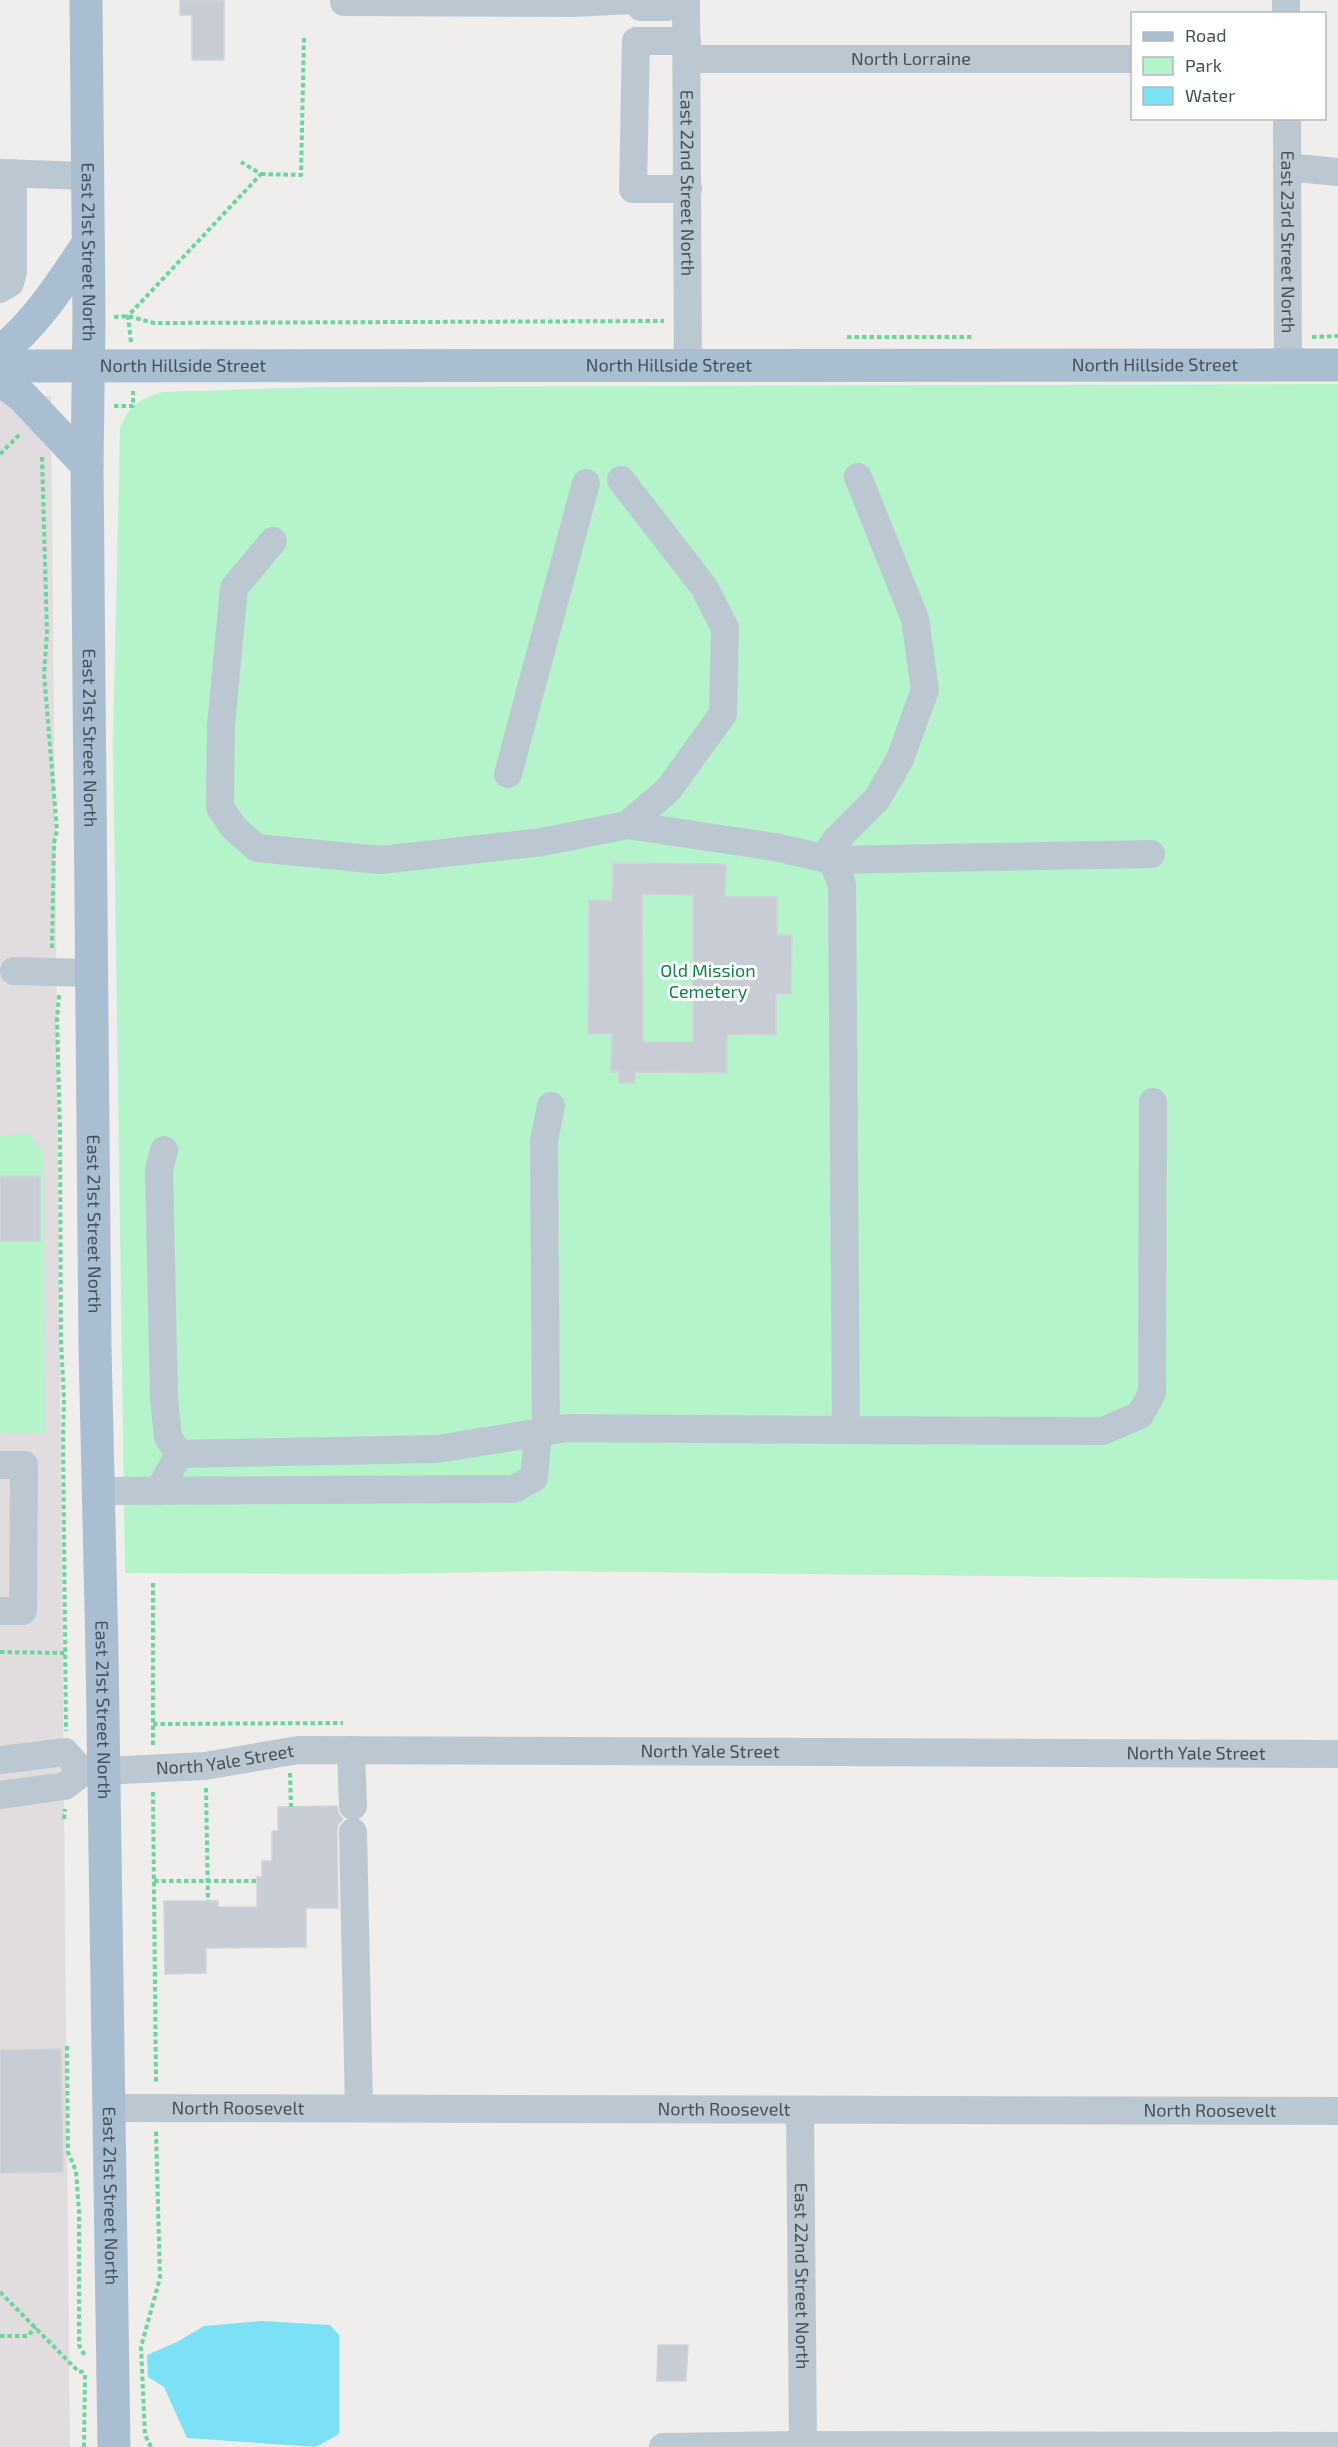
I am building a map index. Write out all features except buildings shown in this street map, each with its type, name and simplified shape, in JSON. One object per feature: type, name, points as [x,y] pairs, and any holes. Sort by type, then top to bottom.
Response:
[{"type":"main road","name":"East 21st Street North","points":[[86,0],[87,465],[98,1491],[94,1772],[109,2108],[99,2371],[114,2447]]},
{"type":"main road","points":[[0,352],[13,342],[39,313],[88,244]]},
{"type":"main road","name":"North Hillside Street","points":[[0,366],[688,365],[1288,351],[1338,365]]},
{"type":"main road","points":[[0,379],[23,397],[87,465]]},
{"type":"street","points":[[344,0],[344,2],[630,1],[641,7],[667,7],[673,0]]},
{"type":"street","name":"East 22nd Street North","points":[[686,0],[688,365]]},
{"type":"street","points":[[630,1],[636,41],[633,189],[688,189]]},
{"type":"street","name":"North Lorraine","points":[[636,41],[687,50],[1131,59]]},
{"type":"street","name":"East 23rd Street North","points":[[1287,120],[1288,351]]},
{"type":"street","points":[[1287,167],[1338,172]]},
{"type":"street","points":[[0,289],[10,283],[13,272],[7,173],[87,176]]},
{"type":"street","points":[[828,859],[836,840],[877,799],[900,759],[925,690],[915,619],[858,477]]},
{"type":"street","points":[[621,480],[704,587],[725,628],[723,714],[668,790],[627,825]]},
{"type":"street","points":[[508,774],[586,483]]},
{"type":"street","points":[[273,541],[234,588],[221,725],[220,807],[233,827],[257,848],[381,860],[542,842],[627,825],[775,847],[828,859],[1151,854]]},
{"type":"street","points":[[828,859],[842,884],[846,1430]]},
{"type":"street","points":[[14,971],[92,973]]},
{"type":"street","points":[[179,1454],[437,1449],[567,1428],[1103,1431],[1140,1415],[1152,1393],[1153,1102]]},
{"type":"street","points":[[98,1491],[514,1489],[534,1478],[542,1433],[544,1141],[551,1106]]},
{"type":"street","points":[[164,1150],[159,1170],[164,1399],[168,1437],[179,1454]]},
{"type":"street","points":[[159,1491],[179,1454]]},
{"type":"street","points":[[0,1465],[24,1465],[22,1611],[0,1611]]},
{"type":"street","points":[[347,1736],[353,1819],[359,2108]]},
{"type":"street","name":"North Yale Street","points":[[0,1795],[65,1786],[94,1772],[205,1766],[298,1749],[347,1736],[1338,1754]]},
{"type":"street","points":[[0,1760],[65,1752],[94,1772]]},
{"type":"street","name":"North Roosevelt","points":[[109,2108],[1338,2111]]},
{"type":"street","name":"East 22nd Street North","points":[[800,2110],[803,2445]]},
{"type":"street","points":[[663,2447],[1338,2446]]},
{"type":"path","points":[[242,162],[261,174],[301,175],[304,35]]},
{"type":"path","points":[[261,174],[128,316],[153,323],[688,320]]},
{"type":"path","points":[[1288,351],[1338,336]]},
{"type":"path","points":[[836,337],[975,337]]},
{"type":"path","points":[[23,430],[30,440]]},
{"type":"path","points":[[36,449],[43,458],[47,633],[44,674],[57,831],[53,861],[52,962],[59,994],[57,1018],[61,1340],[64,1400],[66,1731],[55,1733]]},
{"type":"path","points":[[151,2447],[145,2434],[141,2347],[160,2278],[156,2108],[153,1583]]},
{"type":"path","points":[[0,1652],[64,1653]]},
{"type":"path","points":[[153,1724],[347,1736]]},
{"type":"path","points":[[206,1784],[208,1900]]},
{"type":"path","points":[[154,1881],[257,1881]]},
{"type":"path","points":[[67,2046],[68,2152],[76,2170],[78,2201],[79,2345],[99,2371]]},
{"type":"path","points":[[0,2292],[79,2372],[99,2371]]},
{"type":"path","points":[[0,2336],[28,2336],[36,2327]]},
{"type":"path","points":[[84,2447],[99,2371]]},
{"type":"shaded area","points":[[0,396],[51,396],[70,2447],[0,2447]]},
{"type":"green space","name":"Old Mission Cemetery","points":[[1338,384],[1338,1580],[546,1571],[377,1574],[125,1573],[113,743],[120,428],[131,408],[162,392],[321,387]]},
{"type":"green space","points":[[29,1134],[44,1153],[45,1433],[0,1434],[0,1135]]},
{"type":"water","points":[[262,2321],[330,2325],[339,2335],[339,2434],[316,2447],[187,2438],[164,2387],[148,2377],[147,2355],[177,2342],[204,2326]]}]
